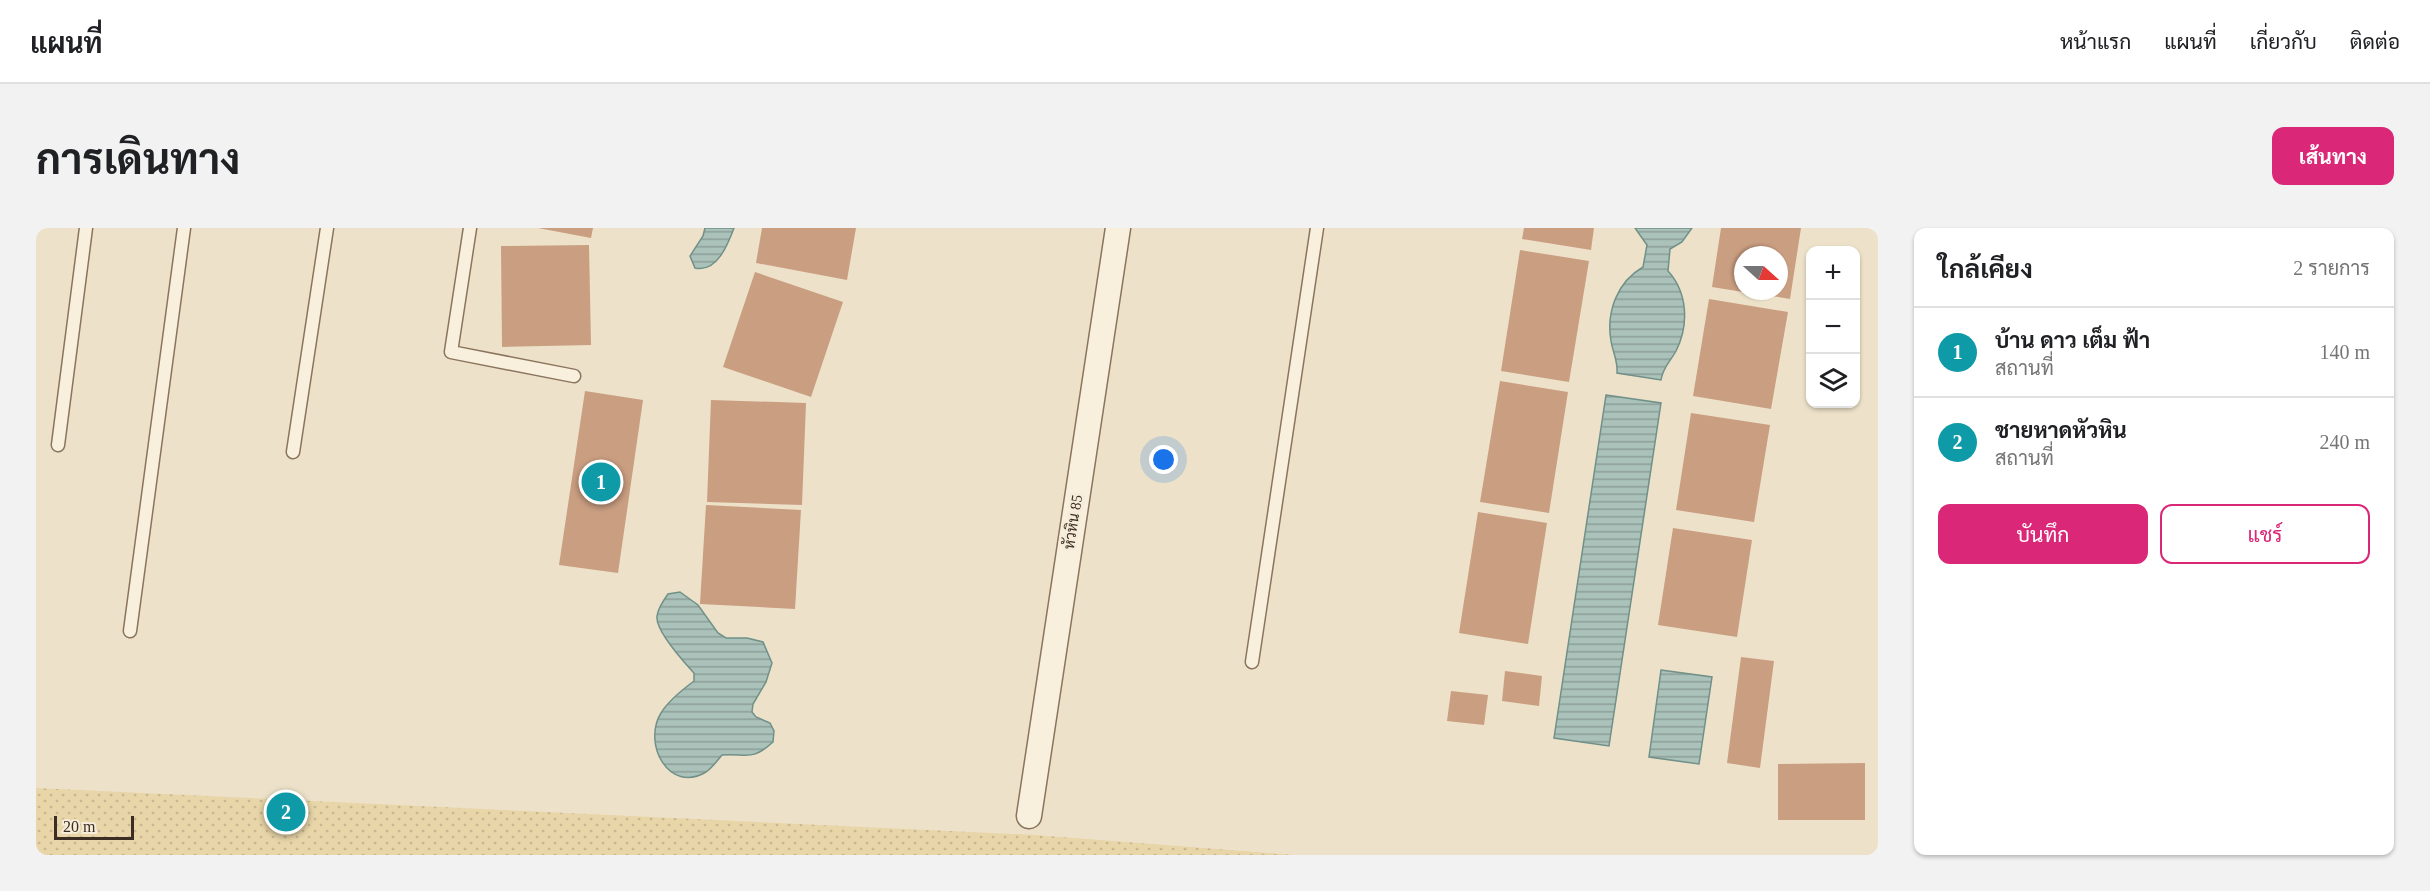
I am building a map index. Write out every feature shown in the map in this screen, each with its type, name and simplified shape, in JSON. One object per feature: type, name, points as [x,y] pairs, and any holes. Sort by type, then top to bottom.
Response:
[{"type":"street","name":"หัวหิน 85","points":[[1029,816],[1118,228]]},
{"type":"lane","points":[[58,445],[86,228]]},
{"type":"lane","points":[[130,631],[184,228]]},
{"type":"lane","points":[[293,452],[327,228]]},
{"type":"lane","points":[[470,228],[452,352],[574,376]]},
{"type":"lane","points":[[1252,662],[1317,228]]},
{"type":"sand","points":[[36,788],[1035,835],[1295,855],[36,855]]},
{"type":"water","points":[[705,228],[734,228],[725,249],[715,262],[710,266],[695,268],[690,256],[703,236]]},
{"type":"water","points":[[1635,228],[1692,228],[1682,242],[1670,249],[1668,271],[1680,289],[1684,320],[1680,341],[1661,380],[1617,373],[1611,341],[1610,319],[1615,299],[1626,281],[1643,267],[1647,245]]},
{"type":"water","points":[[1606,395],[1661,403],[1609,746],[1554,738]]},
{"type":"water","points":[[680,592],[698,605],[718,633],[726,638],[747,638],[763,642],[772,663],[766,682],[753,704],[752,712],[756,717],[770,723],[774,731],[773,742],[754,754],[722,755],[706,772],[693,777],[681,776],[670,771],[662,762],[657,751],[655,738],[656,725],[661,713],[694,681],[694,673],[671,646],[661,630],[657,616],[668,594]]},
{"type":"water","points":[[1661,670],[1712,677],[1699,764],[1649,757]]},
{"type":"building","points":[[538,228],[593,228],[591,238]]},
{"type":"building","points":[[762,228],[856,228],[847,280],[756,263]]},
{"type":"building","points":[[1524,228],[1594,228],[1591,250],[1522,239]]},
{"type":"building","points":[[1721,228],[1801,228],[1790,299],[1788,299],[1788,246],[1734,246],[1734,291],[1712,287]]},
{"type":"building","points":[[589,245],[591,345],[502,347],[501,246]]},
{"type":"building","points":[[1520,250],[1589,261],[1569,382],[1501,371]]},
{"type":"building","points":[[755,272],[843,302],[811,397],[723,367]]},
{"type":"building","points":[[1709,299],[1788,312],[1771,409],[1693,396]]},
{"type":"building","points":[[1500,381],[1568,392],[1549,513],[1480,502]]},
{"type":"building","points":[[585,391],[643,400],[618,573],[559,565]]},
{"type":"building","points":[[711,400],[806,403],[802,505],[707,502]]},
{"type":"building","points":[[1691,413],[1770,425],[1754,522],[1676,510]]},
{"type":"building","points":[[706,505],[801,510],[795,609],[700,604]]},
{"type":"building","points":[[1478,512],[1547,523],[1528,644],[1459,633]]},
{"type":"building","points":[[1673,528],[1752,540],[1737,637],[1658,625]]},
{"type":"building","points":[[1741,657],[1774,661],[1760,768],[1727,763]]},
{"type":"building","points":[[1505,671],[1542,676],[1539,706],[1502,701]]},
{"type":"building","points":[[1451,691],[1488,695],[1484,725],[1447,721]]},
{"type":"building","points":[[1865,763],[1865,820],[1778,820],[1778,764]]},
{"type":"place","name":"บ้าน ดาว เต็ม ฟ้า","points":[[601,482]]},
{"type":"place","name":"ชายหาดหัวหิน","points":[[286,812]]}]
